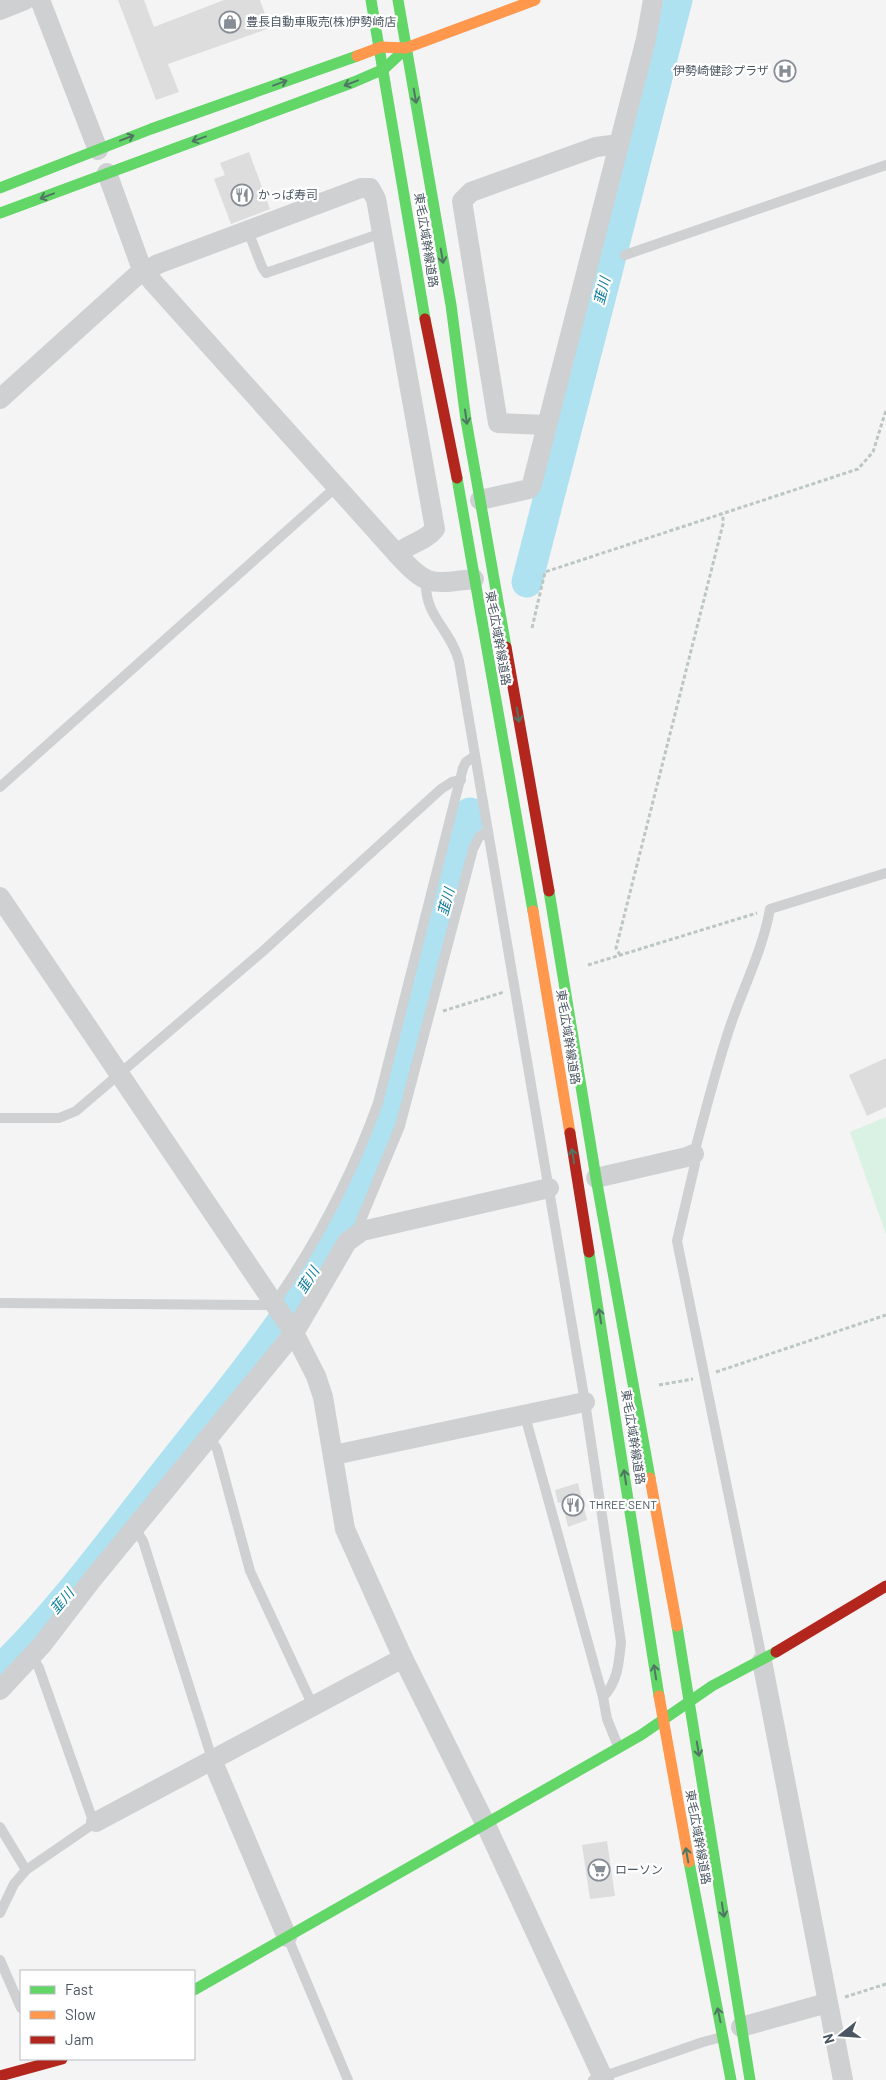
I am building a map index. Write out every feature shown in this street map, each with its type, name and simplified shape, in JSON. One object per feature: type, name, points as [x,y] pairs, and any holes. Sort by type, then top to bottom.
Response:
[{"type":"main road","name":"東毛広域幹線道路","points":[[372,0],[424,312],[450,444],[546,992],[663,1720],[697,1909],[731,2080]]},
{"type":"main road","name":"東毛広域幹線道路","points":[[398,0],[451,305],[480,500],[564,977],[596,1178],[691,1701],[750,2080]]},
{"type":"main road","points":[[0,188],[98,150],[380,47],[406,48],[535,0]]},
{"type":"main road","points":[[0,213],[384,70],[406,48]]},
{"type":"main road","points":[[195,1989],[663,1720],[712,1686],[762,1661],[886,1586]]},
{"type":"main road","points":[[0,2076],[47,2065],[60,2060]]},
{"type":"street","points":[[0,10],[25,0]]},
{"type":"street","points":[[40,0],[98,150]]},
{"type":"street","points":[[480,500],[529,489],[532,484],[619,144],[653,0]]},
{"type":"street","points":[[547,425],[498,423],[462,201],[471,192],[596,148],[619,144]]},
{"type":"street","points":[[107,173],[140,264],[145,271],[396,554],[414,573],[426,581],[440,583],[474,579]]},
{"type":"street","points":[[0,399],[135,276],[366,187],[374,192],[435,529],[426,537],[404,547],[396,554]]},
{"type":"street","points":[[0,897],[276,1305],[292,1330],[316,1376],[334,1455],[345,1529],[403,1658],[485,1823],[600,2079]]},
{"type":"street","points":[[596,1178],[694,1154]]},
{"type":"street","points":[[0,1690],[32,1656],[209,1437],[292,1330],[347,1242],[362,1231],[549,1188]]},
{"type":"street","points":[[334,1455],[585,1402]]},
{"type":"street","points":[[96,1822],[213,1762],[403,1658]]},
{"type":"street","points":[[762,1661],[843,2080]]},
{"type":"street","points":[[213,1762],[287,1937]]},
{"type":"street","points":[[741,2027],[827,2002]]},
{"type":"lane","points":[[625,256],[886,165]]},
{"type":"lane","points":[[248,231],[266,273],[382,233]]},
{"type":"lane","points":[[0,787],[336,487]]},
{"type":"lane","points":[[426,581],[426,602],[450,636],[459,661],[585,1402],[621,1642],[616,1676],[609,1692],[604,1697]]},
{"type":"lane","points":[[0,1303],[276,1305],[313,1246],[331,1212],[363,1144],[378,1103],[466,762],[475,756]]},
{"type":"lane","points":[[0,1118],[59,1118],[67,1116],[120,1075],[262,952],[440,789],[452,782],[461,780]]},
{"type":"lane","points":[[362,1231],[359,1226],[400,1126],[473,849],[479,837],[488,831]]},
{"type":"lane","points":[[762,1661],[677,1241],[695,1164],[694,1154],[729,1031],[766,930],[770,909],[886,873]]},
{"type":"lane","points":[[525,1416],[604,1697],[607,1719],[618,1746]]},
{"type":"lane","points":[[209,1437],[217,1449],[250,1571],[313,1706]]},
{"type":"lane","points":[[135,1528],[144,1541],[213,1762]]},
{"type":"lane","points":[[0,1913],[14,1884],[26,1870],[96,1822],[91,1815],[39,1668],[32,1656]]},
{"type":"lane","points":[[0,1826],[26,1870]]},
{"type":"lane","points":[[287,1937],[348,2080]]},
{"type":"lane","points":[[0,1960],[20,2006]]},
{"type":"lane","points":[[600,2079],[723,2037]]},
{"type":"path","points":[[532,628],[545,572],[858,469],[873,452],[886,410]]},
{"type":"path","points":[[620,955],[616,948],[720,533],[723,514]]},
{"type":"path","points":[[588,965],[770,909]]},
{"type":"path","points":[[430,1015],[515,988]]},
{"type":"path","points":[[659,1385],[704,1376],[886,1315]]},
{"type":"path","points":[[827,2002],[886,1984]]},
{"type":"green space","points":[[886,1117],[886,1234],[850,1132]]},
{"type":"building","points":[[118,0],[144,0],[154,27],[224,0],[260,0],[270,28],[168,64],[179,92],[156,100]]},
{"type":"building","name":"かっぱ寿司","points":[[249,152],[270,209],[231,224],[214,179],[225,175],[220,163]]},
{"type":"building","points":[[886,1058],[886,1107],[867,1116],[849,1075]]},
{"type":"building","points":[[578,1483],[587,1520],[568,1527],[562,1502],[558,1503],[555,1490]]},
{"type":"building","name":"ローソン","points":[[607,1841],[615,1896],[590,1899],[582,1845]]},
{"type":"waterway","name":"韮川","points":[[527,582],[677,0]]},
{"type":"waterway","name":"韮川","points":[[0,1670],[42,1627],[82,1579],[279,1326],[322,1260],[357,1194],[386,1125],[470,813]]},
{"type":"traffic: fast","points":[[371,0],[425,319]]},
{"type":"traffic: fast","points":[[398,0],[451,305],[466,420],[506,647]]},
{"type":"traffic: fast","points":[[0,213],[354,82],[384,69],[400,54]]},
{"type":"traffic: fast","points":[[0,188],[151,129],[357,56]]},
{"type":"traffic: fast","points":[[457,478],[533,911]]},
{"type":"traffic: fast","points":[[549,891],[596,1178],[650,1478]]},
{"type":"traffic: fast","points":[[589,1252],[659,1696]]},
{"type":"traffic: fast","points":[[677,1626],[750,2080]]},
{"type":"traffic: fast","points":[[195,1989],[641,1735],[712,1686],[776,1652]]},
{"type":"traffic: fast","points":[[689,1862],[731,2080]]},
{"type":"traffic: slow","points":[[357,56],[381,47],[406,48],[535,0]]},
{"type":"traffic: slow","points":[[533,911],[570,1133]]},
{"type":"traffic: slow","points":[[650,1478],[677,1626]]},
{"type":"traffic: slow","points":[[659,1696],[689,1862]]},
{"type":"traffic: jam","points":[[425,319],[457,478]]},
{"type":"traffic: jam","points":[[506,647],[549,891]]},
{"type":"traffic: jam","points":[[570,1133],[589,1252]]},
{"type":"traffic: jam","points":[[776,1652],[886,1586]]},
{"type":"traffic: jam","points":[[0,2076],[58,2060]]},
{"type":"place","name":"豊長自動車販売(株)伊勢崎店","points":[[230,22]]},
{"type":"place","name":"伊勢崎健診プラザ","points":[[785,71]]},
{"type":"place","name":"かっぱ寿司","points":[[242,195]]},
{"type":"place","name":"THREE SENT","points":[[573,1505]]},
{"type":"place","name":"ローソン","points":[[599,1870]]}]
